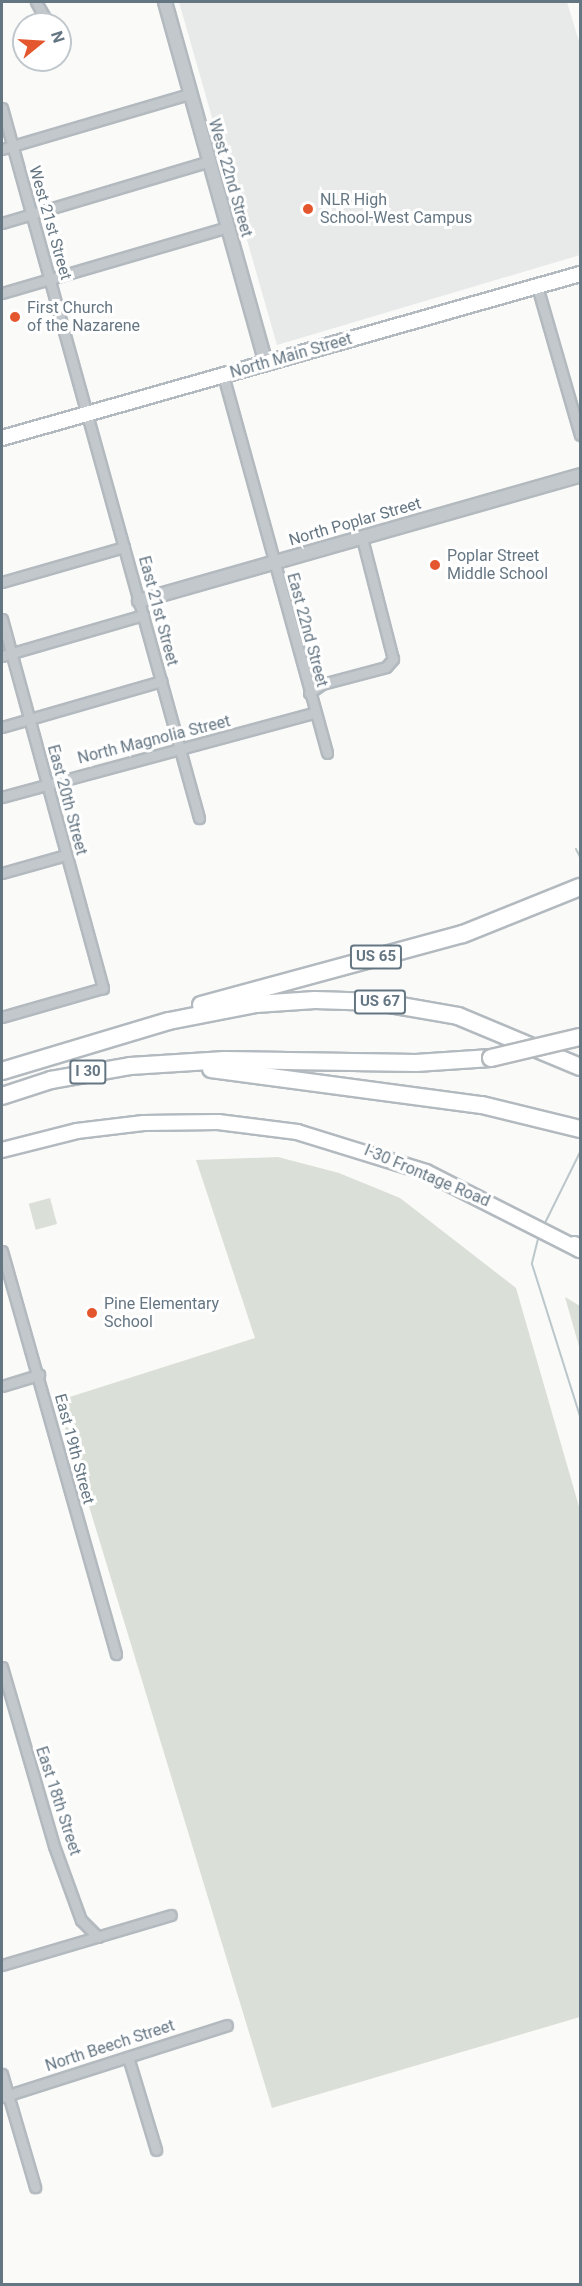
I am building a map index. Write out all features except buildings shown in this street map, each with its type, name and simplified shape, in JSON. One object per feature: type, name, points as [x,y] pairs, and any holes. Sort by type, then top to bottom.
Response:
[{"type":"highway","name":"US 65","points":[[169,1021],[195,1006],[490,925],[580,887]]},
{"type":"highway","name":"US 67","points":[[169,1021],[256,1004],[378,1002],[480,1023],[580,1067]]},
{"type":"highway","name":"I 30","points":[[2,1071],[169,1021]]},
{"type":"highway","points":[[177,1065],[225,1060],[416,1063],[491,1058],[580,1037]]},
{"type":"highway","name":"I 30","points":[[2,1096],[107,1069],[177,1065]]},
{"type":"highway","points":[[177,1065],[471,1103],[550,1119],[580,1129]]},
{"type":"main road","name":"North Main Street","points":[[2,438],[580,274]]},
{"type":"main road","name":"I-30 Frontage Road","points":[[2,1150],[114,1125],[179,1121],[252,1125],[330,1139],[387,1157],[531,1222],[578,1248]]},
{"type":"street","name":"West 22nd Street","points":[[165,2],[207,162],[266,363]]},
{"type":"street","points":[[2,148],[189,94]]},
{"type":"street","name":"West 21st Street","points":[[2,108],[90,412]]},
{"type":"street","points":[[2,223],[207,162]]},
{"type":"street","points":[[2,293],[227,227]]},
{"type":"street","points":[[537,286],[580,435]]},
{"type":"street","name":"East 22nd Street","points":[[223,375],[314,713],[327,753]]},
{"type":"street","name":"East 21st Street","points":[[90,412],[124,546],[199,818]]},
{"type":"street","name":"North Poplar Street","points":[[140,602],[580,475]]},
{"type":"street","points":[[309,693],[322,684],[386,667],[393,654],[363,538]]},
{"type":"street","points":[[2,582],[124,546]]},
{"type":"street","points":[[6,655],[143,615]]},
{"type":"street","name":"East 20th Street","points":[[2,620],[6,655],[29,719],[103,988],[2,1017]]},
{"type":"street","points":[[2,727],[161,681]]},
{"type":"street","name":"North Magnolia Street","points":[[2,797],[314,713]]},
{"type":"street","points":[[2,873],[66,855]]},
{"type":"street","name":"East 19th Street","points":[[2,1251],[39,1375],[116,1654]]},
{"type":"street","points":[[2,1386],[39,1375]]},
{"type":"street","name":"East 18th Street","points":[[2,1667],[54,1846],[81,1920],[98,1937]]},
{"type":"street","points":[[2,1965],[171,1915]]},
{"type":"street","name":"North Beech Street","points":[[5,2096],[227,2025]]},
{"type":"street","points":[[128,2056],[156,2150]]},
{"type":"street","points":[[2,2074],[5,2096],[35,2187]]},
{"type":"shaded area","points":[[179,2],[567,2],[580,45],[580,255],[277,345]]},
{"type":"shaded area","points":[[278,1157],[339,1173],[400,1198],[516,1288],[580,1510],[580,2017],[272,2108],[57,1401],[255,1338],[196,1160]]},
{"type":"shaded area","points":[[50,1198],[57,1224],[36,1230],[29,1204]]},
{"type":"shaded area","points":[[565,1297],[580,1306],[580,1350]]},
{"type":"waterway","points":[[576,849],[580,857]]},
{"type":"waterway","points":[[543,1227],[580,1152]]},
{"type":"waterway","points":[[539,1235],[532,1264],[580,1416]]},
{"type":"place","name":"NLR High School-West Campus","points":[[308,209]]},
{"type":"place","name":"First Church of the Nazarene","points":[[15,317]]},
{"type":"place","name":"Poplar Street Middle School","points":[[435,565]]},
{"type":"place","name":"Pine Elementary School","points":[[92,1313]]}]
